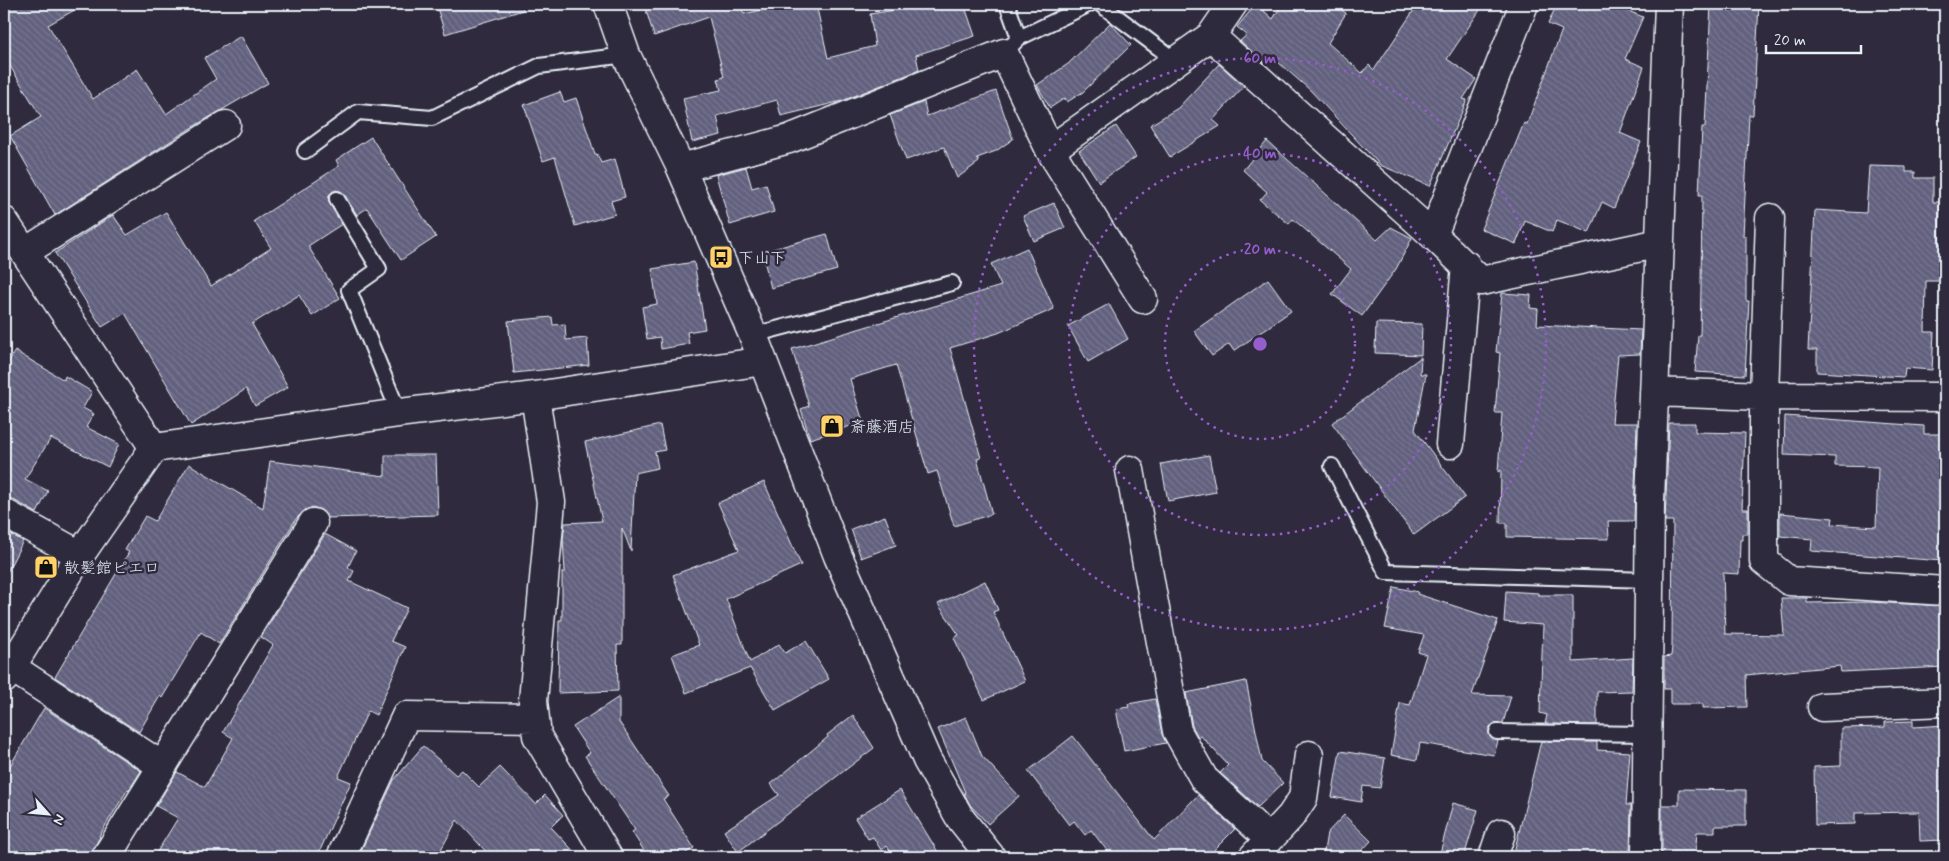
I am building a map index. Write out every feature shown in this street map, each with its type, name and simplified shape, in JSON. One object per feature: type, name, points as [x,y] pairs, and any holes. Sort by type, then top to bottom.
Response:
[{"type":"street","points":[[608,4],[626,54],[680,168],[753,336],[838,556],[927,760],[960,818],[991,857]]},
{"type":"street","points":[[1050,150],[1211,36],[1233,4]]},
{"type":"street","points":[[1433,235],[1524,4]]},
{"type":"street","points":[[1646,857],[1649,580],[1654,392],[1669,4]]},
{"type":"street","points":[[1211,36],[1482,280],[1660,243]]},
{"type":"street","points":[[680,168],[789,139],[1011,46],[1050,150],[1143,299]]},
{"type":"street","points":[[24,252],[226,125]]},
{"type":"street","points":[[1770,218],[1764,396],[1764,561],[1789,581],[1945,592]]},
{"type":"street","points":[[4,221],[154,448]]},
{"type":"street","points":[[1450,444],[1466,265]]},
{"type":"street","points":[[162,766],[8,665],[80,555],[154,448],[399,413],[535,396],[763,361]]},
{"type":"street","points":[[1654,392],[1764,396],[1945,398]]},
{"type":"street","points":[[535,396],[551,502],[533,701],[537,736],[608,857]]},
{"type":"street","points":[[1130,470],[1177,731],[1204,779],[1261,848],[1291,816],[1303,798],[1309,755]]},
{"type":"street","points":[[4,513],[80,555]]},
{"type":"street","points":[[106,857],[313,523]]},
{"type":"street","points":[[1822,707],[1945,702]]},
{"type":"street","points":[[340,857],[406,716],[535,718]]},
{"type":"lane","points":[[1007,4],[1011,46],[1090,4]]},
{"type":"lane","points":[[1100,4],[1176,61]]},
{"type":"lane","points":[[305,151],[358,112],[432,118],[539,66],[626,54]]},
{"type":"lane","points":[[337,199],[379,269],[350,290],[399,413]]},
{"type":"lane","points":[[753,336],[952,283]]},
{"type":"lane","points":[[1332,466],[1386,572],[1649,580]]},
{"type":"lane","points":[[1497,732],[1648,734]]},
{"type":"building","points":[[4,4],[85,4],[48,25],[93,99],[137,69],[166,114],[216,79],[204,58],[241,36],[268,83],[191,128],[55,215],[10,136],[41,117],[4,56]]},
{"type":"building","points":[[436,4],[522,4],[523,10],[445,34]]},
{"type":"building","points":[[644,4],[740,4],[744,14],[787,4],[816,4],[828,58],[875,46],[870,14],[930,4],[964,4],[975,36],[916,55],[919,70],[842,101],[781,116],[777,100],[717,116],[721,135],[692,142],[683,98],[721,90],[718,79],[724,77],[709,17],[654,36]]},
{"type":"building","points":[[1256,4],[1273,19],[1282,4],[1331,4],[1346,13],[1328,43],[1362,73],[1369,65],[1374,70],[1418,4],[1484,4],[1447,59],[1476,79],[1463,99],[1467,100],[1430,186],[1380,165],[1310,90],[1271,56],[1265,63],[1240,41],[1247,35],[1237,27]]},
{"type":"building","points":[[1557,4],[1611,4],[1643,17],[1625,59],[1644,67],[1620,133],[1641,142],[1614,208],[1602,202],[1589,233],[1557,220],[1552,232],[1525,221],[1516,244],[1481,229],[1524,123],[1527,124],[1562,30],[1548,24]]},
{"type":"building","points":[[1711,4],[1759,4],[1753,115],[1749,115],[1743,236],[1746,236],[1746,301],[1749,301],[1745,375],[1695,372],[1698,335],[1700,335],[1702,195],[1699,195],[1702,127],[1705,127]]},
{"type":"building","points":[[1110,23],[1131,45],[1083,92],[1067,102],[1065,98],[1050,108],[1037,85],[1068,64]]},
{"type":"building","points":[[1219,64],[1244,86],[1213,120],[1220,126],[1170,157],[1150,125],[1178,108]]},
{"type":"building","points":[[996,91],[1013,139],[996,151],[977,158],[979,162],[957,178],[944,147],[906,160],[890,115],[924,102],[927,116]]},
{"type":"building","points":[[560,92],[564,102],[576,98],[595,154],[597,154],[601,163],[615,159],[625,197],[611,201],[615,214],[575,226],[555,157],[543,161],[524,105]]},
{"type":"building","points":[[1116,126],[1136,157],[1099,182],[1079,151]]},
{"type":"building","points":[[371,137],[436,237],[401,260],[367,208],[357,215],[342,192],[336,190],[332,192],[329,195],[329,203],[342,224],[308,246],[340,298],[312,316],[299,295],[252,324],[288,387],[255,406],[246,389],[191,425],[125,313],[102,327],[55,253],[113,215],[127,235],[166,212],[211,286],[271,248],[254,221],[339,166],[336,160]]},
{"type":"building","points":[[1267,141],[1377,240],[1391,227],[1412,238],[1396,269],[1362,316],[1332,294],[1351,269],[1293,219],[1289,224],[1260,200],[1267,192],[1243,170]]},
{"type":"building","points":[[1869,166],[1906,167],[1906,172],[1915,172],[1915,178],[1933,178],[1933,202],[1940,202],[1939,244],[1942,244],[1941,281],[1926,281],[1925,332],[1934,332],[1932,370],[1905,368],[1904,377],[1817,372],[1817,350],[1808,350],[1815,210],[1866,213]]},
{"type":"building","points":[[746,167],[752,188],[766,184],[774,212],[730,225],[716,175]]},
{"type":"building","points":[[1054,203],[1065,228],[1034,241],[1023,216]]},
{"type":"building","points":[[827,234],[837,270],[771,288],[762,252]]},
{"type":"building","points":[[1027,248],[1054,309],[998,333],[950,348],[981,458],[977,459],[992,514],[954,526],[937,471],[928,474],[896,365],[850,379],[863,422],[810,439],[801,409],[809,406],[792,349],[1001,286],[991,264]]},
{"type":"building","points":[[694,262],[705,329],[687,332],[689,344],[661,349],[660,337],[647,339],[642,307],[657,304],[652,269]]},
{"type":"building","points":[[1268,279],[1291,311],[1234,351],[1229,344],[1212,356],[1194,331]]},
{"type":"building","points":[[1502,293],[1531,295],[1530,308],[1538,309],[1537,325],[1641,330],[1640,354],[1618,355],[1612,423],[1637,423],[1634,521],[1608,521],[1609,539],[1507,537],[1507,523],[1500,523],[1501,470],[1498,472],[1502,413],[1495,413],[1500,353],[1496,352]]},
{"type":"building","points":[[1109,304],[1128,339],[1088,362],[1068,326]]},
{"type":"building","points":[[552,317],[553,325],[565,324],[566,340],[587,338],[589,365],[514,373],[508,321]]},
{"type":"building","points":[[1376,323],[1422,324],[1421,355],[1375,353]]},
{"type":"building","points":[[15,351],[64,380],[65,376],[92,392],[83,408],[94,414],[86,427],[119,444],[108,467],[51,438],[25,479],[48,491],[37,513],[12,499],[4,497],[4,369]]},
{"type":"building","points":[[1421,357],[1420,374],[1426,374],[1415,430],[1465,497],[1414,535],[1332,423]]},
{"type":"building","points":[[1785,416],[1924,426],[1924,434],[1945,434],[1943,561],[1811,551],[1812,539],[1780,536],[1780,513],[1833,518],[1832,524],[1876,527],[1878,467],[1835,466],[1835,457],[1784,455]]},
{"type":"building","points":[[1669,423],[1695,423],[1695,432],[1745,433],[1742,509],[1748,509],[1748,534],[1742,534],[1742,540],[1740,540],[1739,574],[1723,573],[1725,634],[1784,635],[1781,598],[1807,598],[1807,603],[1868,602],[1945,606],[1945,667],[1841,672],[1840,666],[1746,675],[1747,707],[1703,708],[1703,704],[1670,704],[1670,689],[1664,689],[1664,657],[1671,656],[1672,646],[1673,521],[1665,521]]},
{"type":"building","points":[[660,425],[665,450],[655,452],[658,468],[635,473],[631,551],[622,528],[622,645],[617,645],[618,691],[558,693],[559,620],[562,620],[562,572],[565,572],[563,539],[565,523],[602,521],[585,442]]},
{"type":"building","points":[[385,455],[436,455],[438,515],[327,518],[321,510],[313,507],[305,510],[296,519],[219,644],[201,632],[162,698],[160,696],[139,732],[55,677],[129,552],[125,550],[145,516],[155,521],[189,464],[263,508],[270,461],[385,476]]},
{"type":"building","points":[[1209,455],[1216,492],[1168,501],[1161,464]]},
{"type":"building","points":[[764,482],[801,565],[726,599],[750,662],[779,644],[785,653],[806,641],[829,679],[775,710],[750,668],[686,693],[672,655],[699,645],[673,575],[739,550],[718,503]]},
{"type":"building","points":[[885,516],[896,545],[861,558],[851,529]]},
{"type":"building","points":[[4,531],[23,541],[4,578]]},
{"type":"building","points":[[325,534],[356,551],[348,567],[354,571],[349,581],[407,608],[391,641],[405,647],[376,715],[368,711],[338,777],[351,782],[317,857],[154,857],[178,818],[156,806],[177,772],[205,787],[233,738],[223,732],[273,645],[261,637]]},
{"type":"building","points":[[985,581],[998,610],[993,612],[1025,681],[984,700],[954,638],[959,635],[938,604]]},
{"type":"building","points":[[1394,587],[1418,592],[1417,594],[1498,620],[1472,695],[1511,696],[1503,723],[1493,724],[1489,728],[1490,737],[1498,741],[1494,755],[1420,743],[1417,760],[1391,755],[1400,703],[1410,705],[1426,655],[1418,652],[1424,635],[1385,628]]},
{"type":"building","points":[[1506,591],[1538,593],[1538,595],[1573,595],[1573,662],[1633,658],[1632,691],[1597,692],[1597,725],[1545,724],[1547,715],[1540,713],[1543,625],[1504,622]]},
{"type":"building","points":[[1246,681],[1262,761],[1283,783],[1258,807],[1220,773],[1228,765],[1201,736],[1198,737],[1192,726],[1186,693]]},
{"type":"building","points":[[619,697],[619,722],[669,796],[663,799],[694,848],[680,857],[648,857],[632,832],[635,830],[585,756],[590,753],[573,727]]},
{"type":"building","points":[[1155,699],[1162,734],[1166,743],[1124,751],[1116,709],[1129,707],[1128,704]]},
{"type":"building","points":[[44,708],[141,771],[99,836],[90,857],[4,857],[4,776]]},
{"type":"building","points":[[853,715],[874,748],[738,852],[724,831],[779,795],[771,784]]},
{"type":"building","points":[[966,717],[982,756],[1019,796],[988,824],[970,805],[938,729]]},
{"type":"building","points":[[1913,721],[1913,727],[1945,725],[1945,840],[1920,841],[1919,812],[1855,813],[1855,824],[1815,825],[1814,767],[1841,766],[1841,728],[1885,727],[1885,722]]},
{"type":"building","points":[[1073,736],[1154,840],[1198,795],[1235,829],[1207,857],[1112,857],[1091,830],[1085,835],[1074,821],[1069,825],[1028,771]]},
{"type":"building","points":[[1541,741],[1597,742],[1597,750],[1630,752],[1626,805],[1631,805],[1630,857],[1513,857]]},
{"type":"building","points":[[423,746],[456,775],[462,770],[479,787],[500,767],[536,804],[545,795],[563,815],[551,827],[579,857],[491,857],[457,820],[437,857],[358,857],[394,780]]},
{"type":"building","points":[[1340,751],[1385,758],[1380,788],[1363,786],[1361,802],[1332,797]]},
{"type":"building","points":[[1679,789],[1746,790],[1746,826],[1715,826],[1715,832],[1697,832],[1695,857],[1662,857],[1662,805],[1679,805]]},
{"type":"building","points":[[900,790],[941,857],[894,857],[887,846],[881,850],[873,837],[868,839],[855,818]]},
{"type":"building","points":[[1453,803],[1478,810],[1464,857],[1439,857]]},
{"type":"building","points":[[1344,815],[1371,841],[1356,857],[1323,857],[1327,833]]},
{"type":"place","name":"下山下","points":[[721,257]]},
{"type":"place","name":"斎藤酒店","points":[[832,426]]},
{"type":"place","name":"散髪館ピエロ","points":[[46,567]]}]
